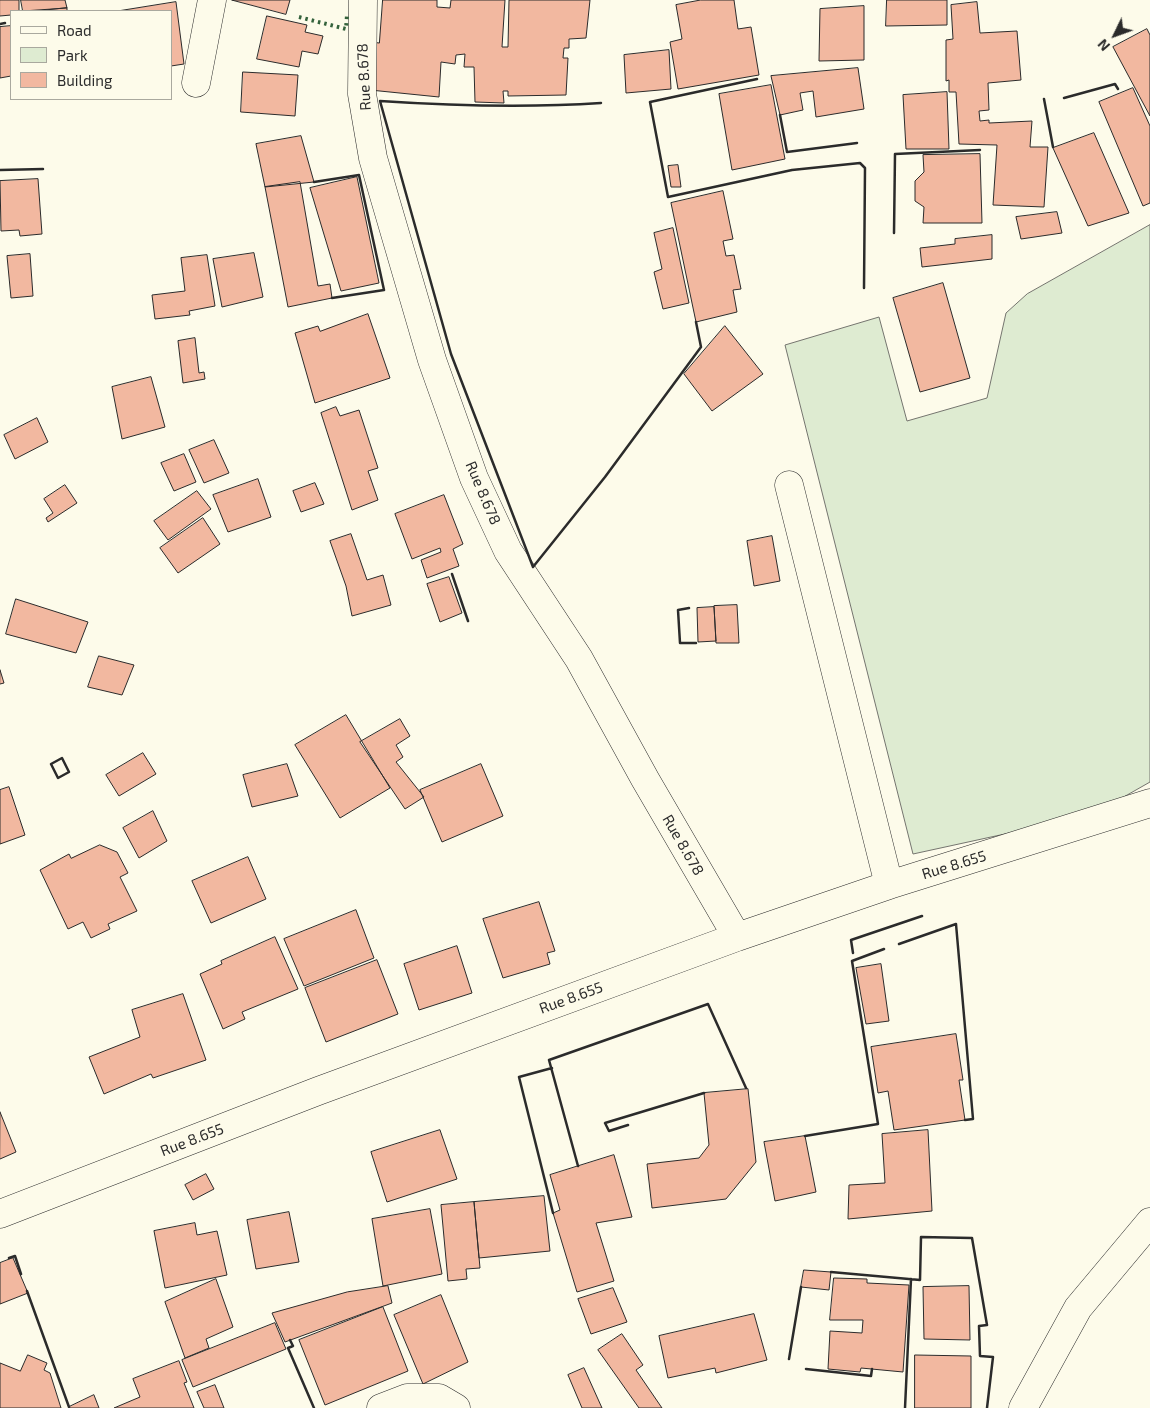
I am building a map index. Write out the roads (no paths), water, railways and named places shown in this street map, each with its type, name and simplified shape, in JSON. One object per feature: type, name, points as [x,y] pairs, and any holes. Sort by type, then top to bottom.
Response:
[{"type":"street","points":[[196,83],[212,0]]},
{"type":"street","name":"Rue 8.678","points":[[363,0],[362,94],[373,158],[432,360],[474,478],[508,551],[579,659],[650,787],[737,937]]},
{"type":"street","points":[[789,485],[889,885]]},
{"type":"street","name":"Rue 8.655","points":[[0,1214],[318,1091],[737,937],[889,885],[1150,803]]},
{"type":"street","points":[[1023,1408],[1078,1308],[1150,1222]]},
{"type":"street","points":[[381,1408],[407,1398],[439,1398],[456,1408]]}]
